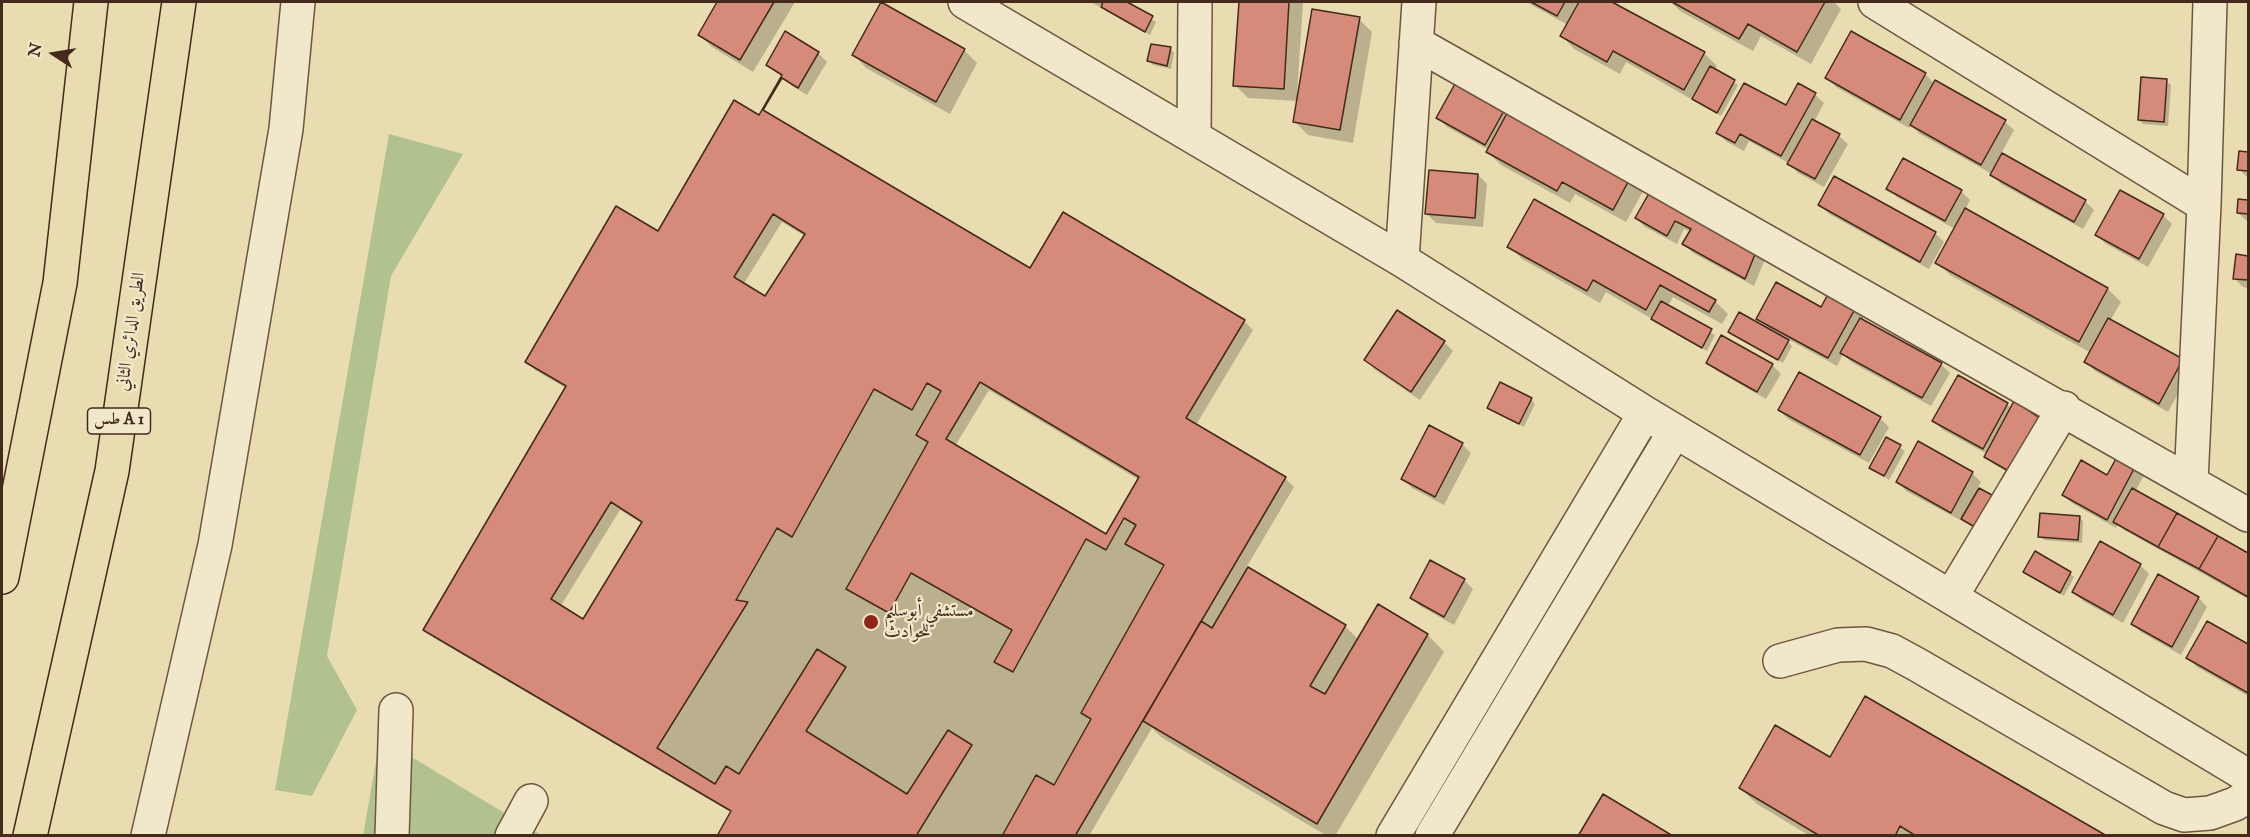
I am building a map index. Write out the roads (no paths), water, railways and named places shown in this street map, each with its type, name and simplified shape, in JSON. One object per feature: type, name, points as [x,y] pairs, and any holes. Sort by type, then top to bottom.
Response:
[{"type":"highway","points":[[2,577],[60,283],[91,2]]},
{"type":"highway","name":"الطريق الدائري الثاني","points":[[30,836],[112,471],[178,2]]},
{"type":"street","points":[[148,836],[217,534],[286,129],[297,2]]},
{"type":"street","points":[[965,2],[1402,260],[1645,413],[2248,776]]},
{"type":"street","points":[[1194,137],[1196,2]]},
{"type":"street","points":[[1402,260],[1419,2]]},
{"type":"street","points":[[1875,2],[2204,205]]},
{"type":"street","points":[[2191,482],[2204,205],[2210,2]]},
{"type":"street","points":[[1416,43],[2064,408],[2248,515]]},
{"type":"street","points":[[1951,597],[2064,408]]},
{"type":"street","points":[[1393,836],[1645,413]]},
{"type":"street","points":[[1432,836],[1675,431]]},
{"type":"street","points":[[1517,628],[1546,647]]},
{"type":"street","points":[[1780,661],[1838,645],[1866,644],[1892,651],[2164,808],[2184,815],[2210,813],[2235,804],[2248,796]]},
{"type":"street","points":[[392,836],[396,710]]},
{"type":"street","points":[[512,836],[531,801]]},
{"type":"place","name":"مستشفي أبوسليم للحوادث","points":[[871,622]]}]
